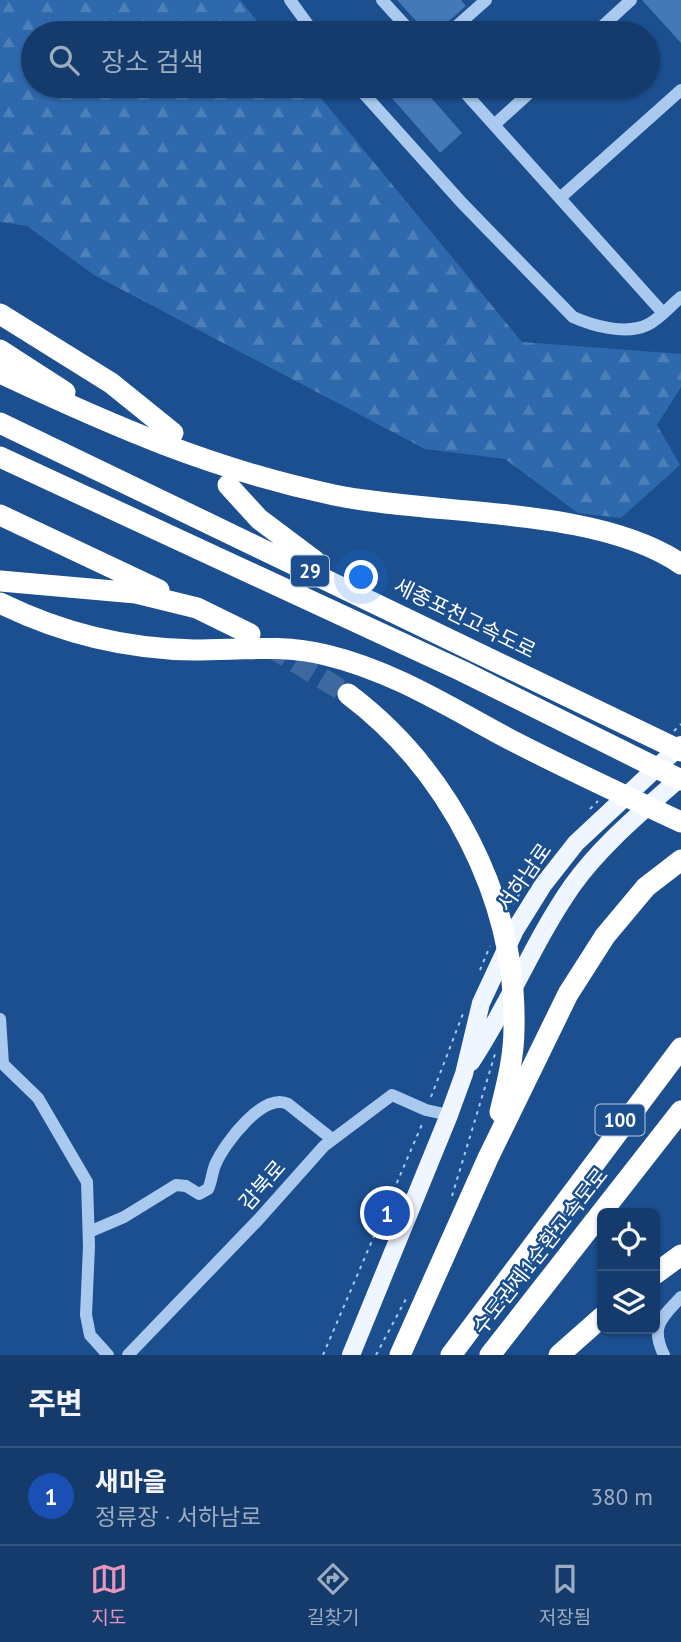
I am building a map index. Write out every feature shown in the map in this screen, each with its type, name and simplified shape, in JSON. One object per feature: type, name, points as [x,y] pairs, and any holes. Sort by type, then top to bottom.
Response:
[{"type":"highway","points":[[0,314],[111,383],[173,433]]},
{"type":"highway","points":[[0,350],[118,429]]},
{"type":"highway","points":[[0,373],[118,429],[230,470],[336,495],[546,520],[617,535],[662,551],[681,564]]},
{"type":"highway","name":"세종포천고속도로","points":[[0,423],[681,751]]},
{"type":"highway","name":"29","points":[[0,457],[449,666],[681,779]]},
{"type":"highway","points":[[228,485],[259,519],[293,547],[374,601]]},
{"type":"highway","points":[[0,515],[250,634]]},
{"type":"highway","points":[[0,581],[136,593],[197,608]]},
{"type":"highway","points":[[0,603],[36,621],[100,640],[191,650],[269,647],[300,650],[358,664],[403,681],[592,780],[681,822]]},
{"type":"highway","points":[[348,694],[405,745],[438,786],[471,842],[496,905],[513,988],[514,1028],[512,1064],[488,1158]]},
{"type":"highway","points":[[400,1355],[488,1158],[568,994],[605,936],[646,887],[681,860]]},
{"type":"highway","name":"수도권제1순환고속도로","points":[[559,1209],[681,1032]]},
{"type":"highway","name":"수도권제1순환고속도로","points":[[451,1355],[681,1048]]},
{"type":"highway","name":"수도권제1순환고속도로","points":[[490,1355],[681,1111]]},
{"type":"highway","points":[[659,1271],[681,1255]]},
{"type":"highway","points":[[559,1355],[597,1321]]},
{"type":"main road","name":"서하남로","points":[[351,1355],[449,1115],[464,1073],[481,1003],[515,930],[543,885],[576,843],[681,745]]},
{"type":"main road","name":"서하남로","points":[[464,1073],[501,1017],[526,964],[573,886],[623,829],[681,779]]},
{"type":"street","points":[[290,0],[305,21]]},
{"type":"street","points":[[382,0],[401,21]]},
{"type":"street","points":[[462,21],[486,0]]},
{"type":"street","points":[[608,21],[631,0]]},
{"type":"street","points":[[560,198],[681,90]]},
{"type":"street","points":[[368,98],[462,203],[573,317],[632,329],[649,324],[681,296]]},
{"type":"street","points":[[470,98],[663,313]]},
{"type":"street","points":[[494,125],[524,98]]},
{"type":"street","points":[[0,1019],[3,1064],[38,1098],[88,1182],[86,1315],[90,1335],[108,1355]]},
{"type":"street","name":"감북로","points":[[128,1355],[332,1139],[392,1095],[426,1110],[449,1115]]},
{"type":"street","points":[[89,1232],[124,1217],[176,1185],[186,1186],[199,1194],[208,1189],[216,1163],[230,1142],[251,1116],[269,1104],[282,1101],[288,1104],[332,1139]]},
{"type":"street","points":[[664,1355],[656,1339],[657,1328],[681,1297]]},
{"type":"green space","points":[[0,0],[240,0],[257,21],[21,21],[21,98],[321,98],[522,342],[681,354],[681,387],[657,425],[680,465],[621,518],[578,513],[505,459],[425,449],[94,275],[27,226],[0,222]]},
{"type":"building","points":[[397,0],[461,0],[466,6],[449,21],[416,21]]},
{"type":"building","points":[[642,0],[681,0],[681,43]]},
{"type":"building","points":[[392,98],[431,98],[462,133],[440,153]]},
{"type":"tunnel","points":[[269,646],[348,694]]},
{"type":"place","name":"새마을","points":[[387,1213]]}]
